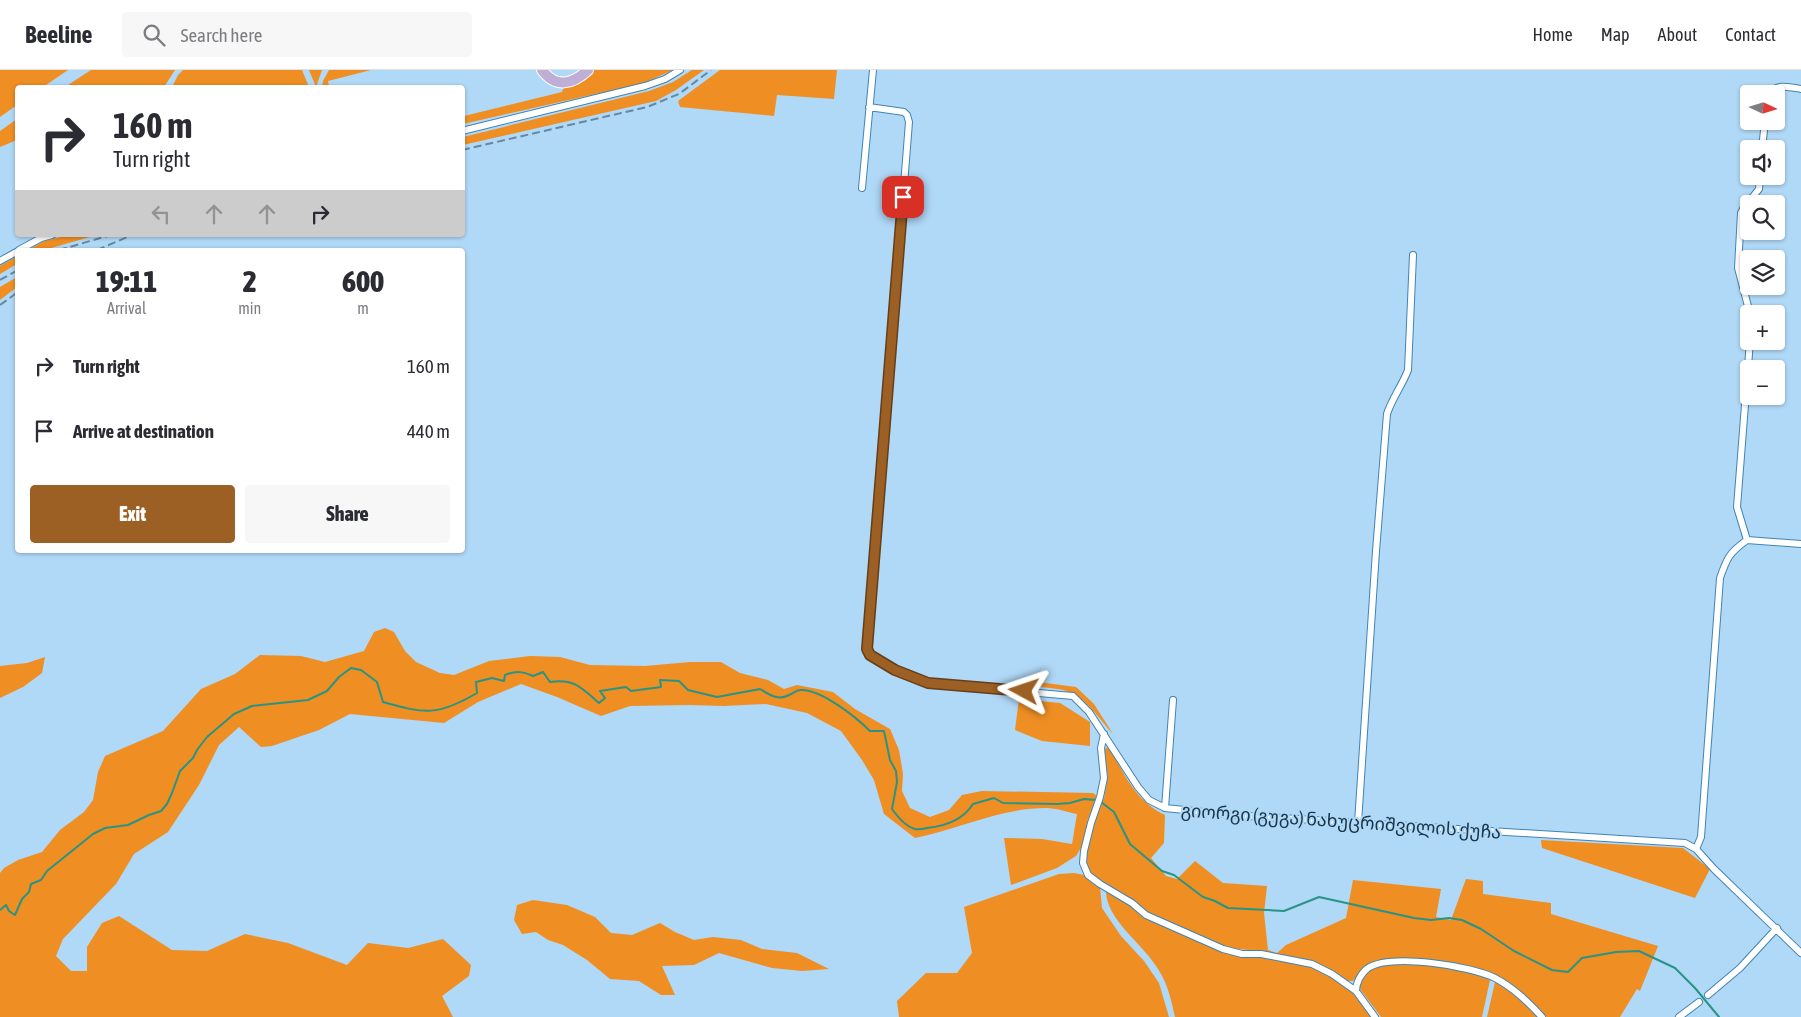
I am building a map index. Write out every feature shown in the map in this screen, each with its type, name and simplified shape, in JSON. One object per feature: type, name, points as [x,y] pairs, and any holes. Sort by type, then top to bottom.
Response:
[{"type":"main road","points":[[542,70],[553,80],[570,83],[579,79],[588,70]]},
{"type":"street","points":[[465,129],[645,86],[665,79],[680,70]]},
{"type":"street","points":[[862,188],[873,70]]},
{"type":"street","points":[[1785,87],[1801,88]]},
{"type":"street","name":"გიორგი (გუგა) ნახუცრიშვილის ქუჩა","points":[[869,107],[904,112],[909,122],[867,649],[870,655],[895,670],[928,683],[1073,696],[1089,712],[1138,787],[1149,800],[1165,808],[1232,815],[1684,844],[1696,849]]},
{"type":"street","points":[[1748,305],[1738,268],[1741,213],[1759,190],[1759,185]]},
{"type":"street","points":[[22,248],[45,237]]},
{"type":"street","points":[[0,261],[15,252]]},
{"type":"street","points":[[1358,823],[1387,414],[1391,401],[1404,381],[1408,370],[1413,255]]},
{"type":"street","points":[[1747,540],[1737,507],[1749,350]]},
{"type":"street","points":[[1801,544],[1747,540],[1727,557],[1720,578],[1701,837],[1696,849],[1714,870],[1777,928],[1801,953]]},
{"type":"street","points":[[1165,808],[1173,700]]},
{"type":"street","points":[[1104,734],[1101,748],[1104,778],[1084,852],[1084,863],[1088,875],[1132,903],[1146,915],[1223,949],[1242,954],[1261,954],[1312,964],[1332,974],[1356,991],[1375,1017]]},
{"type":"street","points":[[1708,995],[1740,968],[1777,928]]},
{"type":"street","points":[[1356,991],[1356,983],[1367,968],[1385,963],[1430,962],[1494,977],[1515,990],[1542,1017]]},
{"type":"street","points":[[1679,1017],[1698,1002]]},
{"type":"shaded area","points":[[0,70],[68,70],[46,85],[15,85],[15,106],[0,117]]},
{"type":"shaded area","points":[[91,70],[175,70],[165,85],[68,85]]},
{"type":"shaded area","points":[[183,70],[302,70],[308,85],[173,85]]},
{"type":"shaded area","points":[[309,70],[322,70],[317,85]]},
{"type":"shaded area","points":[[329,70],[371,70],[328,81],[329,85],[322,85]]},
{"type":"shaded area","points":[[594,70],[673,70],[644,83],[465,124],[465,116],[562,92],[564,86],[584,79]]},
{"type":"shaded area","points":[[692,70],[704,70],[676,90],[656,101],[465,145],[465,137],[649,91],[673,82]]},
{"type":"shaded area","points":[[720,70],[837,70],[834,99],[777,95],[774,116],[680,107],[678,101]]},
{"type":"shaded area","points":[[15,120],[15,141],[0,147],[0,131]]},
{"type":"shaded area","points":[[61,237],[90,237],[51,248],[32,248],[44,241]]},
{"type":"shaded area","points":[[15,257],[15,265],[0,274],[0,266]]},
{"type":"shaded area","points":[[15,278],[15,289],[0,300],[0,287]]},
{"type":"shaded area","points":[[385,628],[394,632],[405,651],[416,662],[440,673],[454,675],[489,661],[530,656],[560,657],[590,665],[645,666],[690,662],[721,662],[740,673],[768,680],[784,689],[797,685],[833,692],[855,709],[890,729],[899,750],[903,774],[902,791],[910,808],[930,817],[949,810],[962,795],[982,791],[1093,793],[1098,797],[1088,819],[1082,846],[1076,856],[1057,868],[1011,885],[1004,838],[1042,839],[1072,844],[1077,814],[1050,808],[1012,811],[915,838],[884,814],[874,780],[841,731],[807,713],[766,704],[630,706],[601,716],[521,684],[478,702],[444,723],[350,714],[319,730],[272,746],[261,747],[239,727],[219,745],[199,785],[168,832],[134,854],[116,884],[63,939],[56,956],[71,971],[87,971],[87,947],[102,923],[119,916],[172,950],[207,951],[245,934],[288,943],[347,965],[368,943],[408,948],[443,939],[471,965],[469,976],[442,996],[453,1017],[0,1017],[0,873],[4,868],[18,860],[42,852],[60,830],[84,812],[93,800],[98,772],[105,756],[163,731],[201,689],[235,674],[260,655],[301,656],[325,662],[364,651],[374,632]]},
{"type":"shaded area","points":[[45,657],[42,673],[23,687],[0,698],[0,666],[27,663]]},
{"type":"shaded area","points":[[1030,681],[1076,687],[1094,704],[1113,734],[1079,697],[1063,690],[1030,686]]},
{"type":"shaded area","points":[[1019,699],[1060,703],[1090,722],[1090,746],[1042,741],[1015,730]]},
{"type":"shaded area","points":[[1108,746],[1138,794],[1154,809],[1165,815],[1164,843],[1151,858],[1166,876],[1177,879],[1195,861],[1223,883],[1267,886],[1264,913],[1268,950],[1277,953],[1286,945],[1346,918],[1353,880],[1441,889],[1436,917],[1451,920],[1466,879],[1483,881],[1483,894],[1551,903],[1551,914],[1658,946],[1640,991],[1637,989],[1620,1017],[1547,1017],[1496,975],[1431,959],[1380,960],[1365,966],[1353,981],[1348,981],[1313,961],[1263,951],[1225,948],[1147,913],[1136,903],[1090,874],[1086,863],[1086,852],[1094,817],[1104,798],[1108,777],[1104,751]]},
{"type":"shaded area","points":[[1541,840],[1683,848],[1710,869],[1695,898],[1542,848]]},
{"type":"shaded area","points":[[1074,873],[1084,875],[1100,887],[1102,908],[1121,936],[1144,961],[1159,983],[1169,1017],[899,1017],[897,1001],[926,973],[957,973],[972,953],[964,907],[1059,874]]},
{"type":"shaded area","points":[[1106,890],[1133,906],[1143,917],[1223,952],[1244,957],[1264,956],[1313,966],[1349,988],[1371,1017],[1175,1017],[1164,980],[1152,960],[1118,921],[1107,901]]},
{"type":"shaded area","points":[[533,900],[567,905],[595,917],[611,933],[632,935],[660,923],[694,940],[713,937],[741,940],[762,949],[797,953],[829,969],[802,971],[772,968],[719,953],[694,965],[662,966],[675,995],[661,995],[639,981],[610,979],[587,960],[563,945],[548,940],[536,932],[522,934],[514,920],[517,905]]},
{"type":"shaded area","points":[[1386,964],[1433,965],[1468,972],[1490,980],[1482,1017],[1381,1017],[1360,989],[1360,982],[1369,970]]},
{"type":"shaded area","points":[[1499,981],[1527,1003],[1538,1017],[1487,1017],[1495,982]]},
{"type":"waterway","points":[[0,910],[6,905],[9,911],[15,915],[22,899],[29,892],[31,884],[41,880],[47,871],[93,834],[105,828],[128,825],[161,811],[167,804],[180,771],[193,758],[207,737],[234,714],[252,706],[308,700],[327,691],[339,677],[351,668],[361,670],[377,682],[383,702],[410,709],[431,711],[452,706],[477,693],[476,682],[492,678],[504,681],[505,675],[515,672],[522,672],[533,676],[543,672],[550,682],[565,681],[577,685],[599,703],[605,698],[600,691],[626,687],[631,691],[661,687],[660,680],[679,681],[688,690],[717,697],[760,689],[778,697],[785,697],[799,690],[808,691],[818,694],[838,705],[870,731],[884,731],[890,760],[896,771],[897,782],[892,809],[899,818],[911,828],[916,829],[947,824],[959,818],[973,804],[994,798],[1003,803],[1057,804],[1084,799],[1097,800]]},
{"type":"waterway","points":[[1101,802],[1114,812],[1130,844],[1162,871],[1174,875],[1203,897],[1228,908],[1284,911],[1319,897],[1414,918],[1462,920],[1481,929],[1514,951],[1552,970],[1568,972],[1582,958],[1616,952],[1639,951],[1675,968],[1695,988],[1719,1017]]},
{"type":"railway","points":[[465,149],[647,107],[679,94],[711,70]]},
{"type":"railway","points":[[66,248],[104,237]]},
{"type":"railway","points":[[102,248],[127,237]]},
{"type":"railway","points":[[0,280],[15,272]]},
{"type":"railway","points":[[0,305],[15,294]]},
{"type":"route","points":[[903,197],[867,649],[870,655],[895,670],[928,683],[1024,691]]}]
